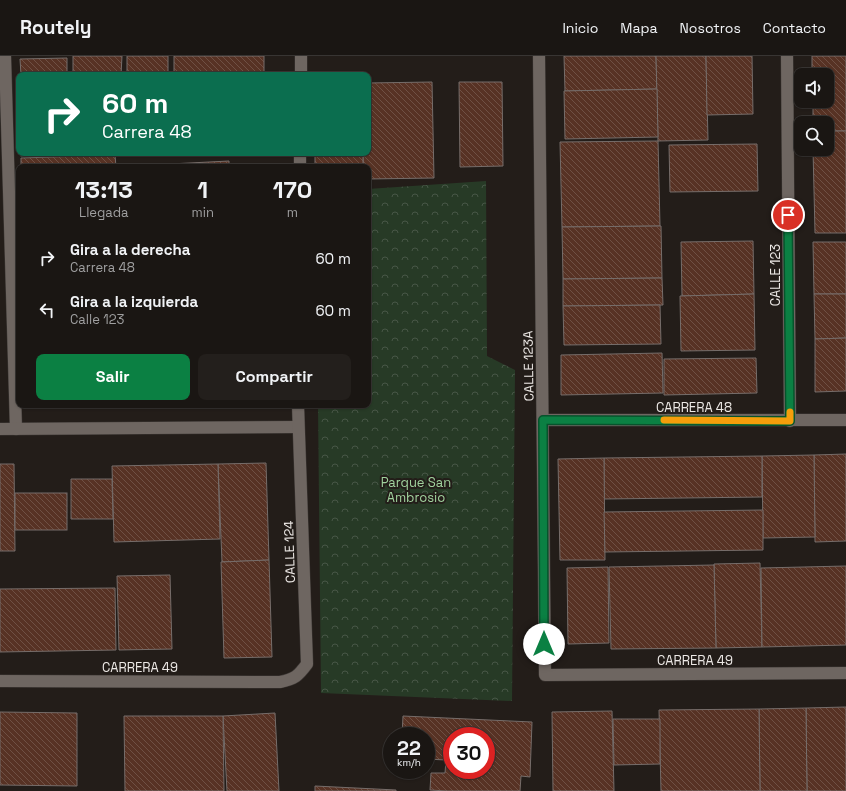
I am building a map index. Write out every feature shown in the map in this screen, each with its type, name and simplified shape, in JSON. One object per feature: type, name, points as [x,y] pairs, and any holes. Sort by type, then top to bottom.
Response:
[{"type":"street","points":[[6,56],[16,429]]},
{"type":"street","points":[[301,56],[301,72]]},
{"type":"street","name":"CALLE 123A","points":[[540,56],[545,676]]},
{"type":"street","name":"CALLE 123","points":[[787,56],[790,421]]},
{"type":"street","name":"CALLE 124","points":[[280,682],[290,680],[298,676],[307,664],[298,408]]},
{"type":"street","name":"CARRERA 48","points":[[543,420],[846,420]]},
{"type":"street","points":[[0,429],[298,427]]},
{"type":"street","name":"CARRERA 49","points":[[545,676],[846,673]]},
{"type":"street","name":"CARRERA 49","points":[[0,681],[280,682]]},
{"type":"green space","name":"Parque San Ambrosio","points":[[486,181],[487,356],[515,370],[512,701],[321,693],[318,408],[371,408],[371,189]]},
{"type":"building","points":[[73,56],[122,56],[121,72],[73,72]]},
{"type":"building","points":[[127,56],[168,56],[168,72],[127,72]]},
{"type":"building","points":[[174,56],[264,56],[264,72],[174,72]]},
{"type":"building","points":[[564,56],[656,56],[657,89],[565,91]]},
{"type":"building","points":[[656,56],[706,56],[708,140],[658,141]]},
{"type":"building","points":[[706,56],[752,56],[753,114],[707,115]]},
{"type":"building","points":[[812,56],[846,56],[846,131],[834,131],[834,116],[813,116],[813,108],[834,108],[834,68],[812,68]]},
{"type":"building","points":[[67,58],[67,72],[21,72],[20,59]]},
{"type":"building","points":[[432,82],[434,178],[371,179],[371,164],[363,164],[363,156],[371,156],[371,83]]},
{"type":"building","points":[[459,82],[502,82],[503,166],[460,167]]},
{"type":"building","points":[[657,89],[658,137],[565,139],[564,91]]},
{"type":"building","points":[[834,131],[846,131],[846,233],[815,233],[813,156],[834,156]]},
{"type":"building","points":[[658,141],[660,226],[562,227],[560,142]]},
{"type":"building","points":[[757,144],[758,191],[670,192],[669,145]]},
{"type":"building","points":[[115,156],[116,164],[21,164],[21,158]]},
{"type":"building","points":[[315,156],[363,156],[363,164],[315,164]]},
{"type":"building","points":[[229,161],[229,164],[170,164]]},
{"type":"building","points":[[661,226],[662,278],[563,279],[562,227]]},
{"type":"building","points":[[753,241],[754,294],[682,296],[681,242]]},
{"type":"building","points":[[813,242],[846,242],[846,294],[814,294]]},
{"type":"building","points":[[662,278],[663,305],[563,306],[563,279]]},
{"type":"building","points":[[754,294],[755,350],[681,351],[680,296]]},
{"type":"building","points":[[814,294],[846,294],[846,338],[815,339]]},
{"type":"building","points":[[660,305],[661,344],[564,345],[563,306]]},
{"type":"building","points":[[846,338],[846,391],[815,392],[815,339]]},
{"type":"building","points":[[662,353],[663,393],[561,395],[561,355]]},
{"type":"building","points":[[756,358],[757,393],[664,395],[664,359]]},
{"type":"building","points":[[846,454],[846,541],[815,542],[814,455]]},
{"type":"building","points":[[814,455],[815,537],[763,538],[762,456]]},
{"type":"building","points":[[762,456],[762,497],[604,499],[604,458]]},
{"type":"building","points":[[604,458],[605,560],[560,560],[558,459]]},
{"type":"building","points":[[266,463],[269,560],[222,562],[218,464]]},
{"type":"building","points":[[0,464],[14,464],[15,551],[0,551]]},
{"type":"building","points":[[218,464],[220,539],[114,542],[112,466]]},
{"type":"building","points":[[71,479],[112,479],[113,519],[71,519]]},
{"type":"building","points":[[15,493],[67,493],[67,530],[15,530]]},
{"type":"building","points":[[763,510],[763,550],[605,552],[604,512]]},
{"type":"building","points":[[269,560],[272,657],[224,658],[221,562]]},
{"type":"building","points":[[760,563],[762,647],[716,648],[714,564]]},
{"type":"building","points":[[714,565],[716,648],[611,649],[609,567]]},
{"type":"building","points":[[846,566],[846,645],[762,647],[761,568]]},
{"type":"building","points":[[608,567],[609,643],[568,644],[567,568]]},
{"type":"building","points":[[170,575],[172,649],[119,650],[117,576]]},
{"type":"building","points":[[115,588],[116,650],[0,652],[0,589]]},
{"type":"building","points":[[846,707],[846,791],[807,791],[806,708]]},
{"type":"building","points":[[806,708],[807,791],[760,791],[759,709]]},
{"type":"building","points":[[759,709],[760,791],[661,791],[659,710]]},
{"type":"building","points":[[612,711],[614,791],[553,791],[552,712]]},
{"type":"building","points":[[0,712],[77,713],[77,786],[0,785]]},
{"type":"building","points":[[275,713],[279,791],[227,791],[223,716]]},
{"type":"building","points":[[124,716],[223,716],[224,791],[125,791]]},
{"type":"building","points":[[403,716],[532,722],[530,777],[521,776],[520,791],[430,790],[431,779],[435,779],[435,773],[443,773],[443,779],[495,779],[495,727],[443,727],[443,760],[435,759],[435,727],[402,727]]},
{"type":"building","points":[[613,719],[660,719],[660,764],[614,765]]},
{"type":"building","points":[[315,786],[396,790],[396,791],[315,791]]},
{"type":"slow traffic","points":[[664,420],[790,421],[790,412]]},
{"type":"route","points":[[544,644],[543,420],[790,421],[788,215]]}]
